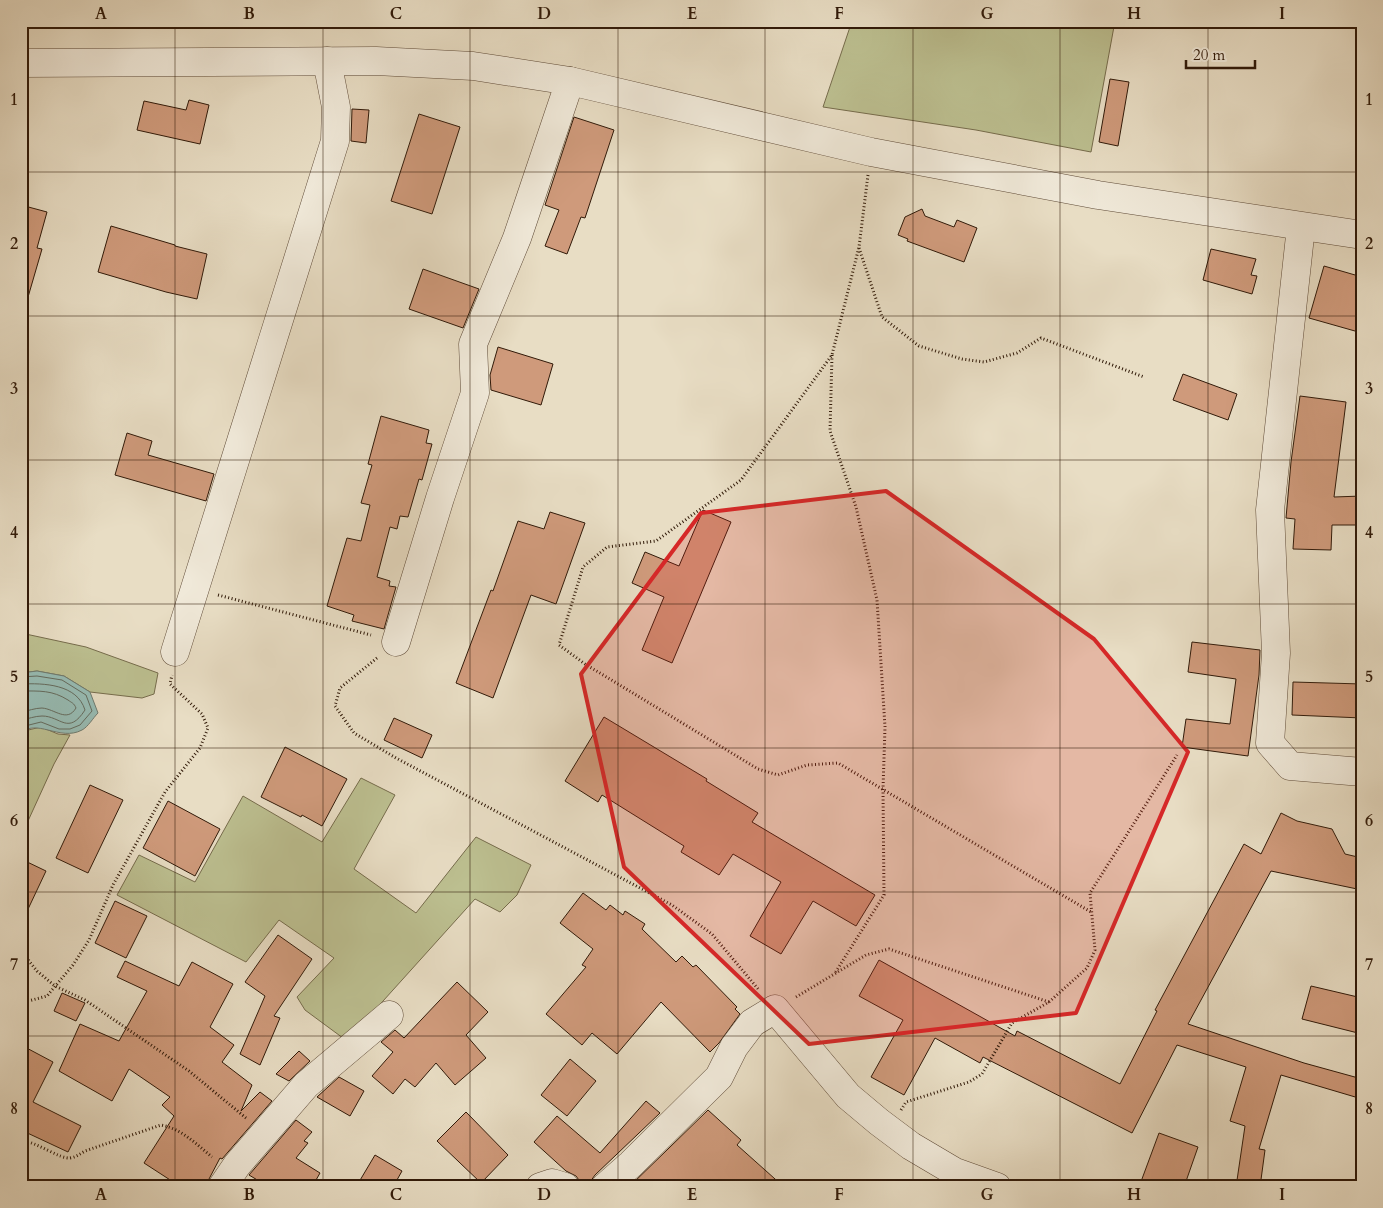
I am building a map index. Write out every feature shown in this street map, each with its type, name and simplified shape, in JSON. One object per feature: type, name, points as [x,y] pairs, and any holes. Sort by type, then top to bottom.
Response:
[{"type":"street","points":[[176,652],[335,141],[336,107],[327,61]]},
{"type":"street","points":[[21,63],[376,61],[473,66],[570,81],[871,152],[1098,195],[1362,235]]},
{"type":"street","points":[[396,642],[440,498],[475,393],[473,344],[517,238],[570,81]]},
{"type":"street","points":[[1301,227],[1270,510],[1276,653],[1270,743],[1290,766],[1362,772]]},
{"type":"street","points":[[606,1187],[719,1077],[734,1047],[752,1023],[775,1009],[848,1096],[890,1130],[911,1146],[955,1172],[997,1187]]},
{"type":"street","points":[[226,1180],[306,1085],[389,1014]]},
{"type":"street","points":[[540,1187],[552,1183],[565,1187]]},
{"type":"path","points":[[833,975],[884,895],[883,790],[885,727],[877,600],[856,507],[830,431],[832,355],[859,247],[871,152]]},
{"type":"path","points":[[859,247],[882,317],[919,346],[962,359],[984,362],[1017,353],[1041,338],[1144,377]]},
{"type":"path","points":[[832,355],[741,480],[656,541],[607,547],[583,567],[559,645],[585,664],[758,769],[778,775],[807,765],[838,763],[1091,912]]},
{"type":"path","points":[[195,589],[396,642]]},
{"type":"path","points":[[396,642],[340,688],[335,706],[354,733],[396,758],[672,905],[712,934],[775,1009],[866,955],[889,949],[1049,1002]]},
{"type":"path","points":[[21,1003],[47,996],[73,965],[89,940],[113,885],[165,792],[200,748],[208,728],[202,714],[170,684],[176,652]]},
{"type":"path","points":[[890,1130],[906,1102],[969,1082],[982,1074],[1012,1023],[1049,1002],[1087,968],[1095,950],[1090,893],[1177,755]]},
{"type":"path","points":[[21,944],[28,961],[37,972],[55,986],[85,1000],[189,1071],[264,1133]]},
{"type":"path","points":[[21,1142],[32,1142],[67,1158],[76,1157],[85,1151],[161,1125],[172,1127],[189,1137],[226,1180]]},
{"type":"highlighted area","points":[[886,491],[1094,639],[1188,752],[1076,1013],[809,1044],[624,867],[581,674],[701,513]]},
{"type":"green space","points":[[852,21],[991,21],[1044,26],[1115,21],[1091,152],[976,130],[823,107]]},
{"type":"green space","points":[[21,633],[86,647],[158,673],[154,694],[142,698],[90,692],[64,676],[37,671],[21,673]]},
{"type":"green space","points":[[41,727],[58,734],[70,735],[54,764],[28,821],[21,820],[21,734],[24,731]]},
{"type":"green space","points":[[361,778],[395,795],[354,869],[416,913],[476,837],[531,865],[517,895],[500,912],[475,899],[347,1041],[305,1010],[297,997],[334,958],[279,920],[246,962],[117,895],[139,855],[195,882],[243,796],[322,842]]},
{"type":"water","points":[[991,21],[1115,21],[1044,26]]},
{"type":"water","points":[[37,671],[64,676],[90,692],[98,713],[84,729],[74,733],[65,733],[33,728],[27,729],[21,734],[21,673]]},
{"type":"building","points":[[1110,79],[1129,82],[1118,146],[1099,142]]},
{"type":"building","points":[[189,100],[209,105],[200,144],[137,130],[144,101],[186,110]]},
{"type":"building","points":[[352,109],[369,110],[366,143],[351,141]]},
{"type":"building","points":[[419,114],[460,127],[432,214],[391,201]]},
{"type":"building","points":[[574,117],[614,130],[585,218],[581,217],[567,254],[545,246],[559,210],[545,205]]},
{"type":"building","points":[[21,205],[47,212],[37,248],[42,249],[26,304],[21,303]]},
{"type":"building","points":[[922,209],[925,216],[954,227],[957,220],[977,228],[964,262],[907,241],[908,239],[898,235],[905,217]]},
{"type":"building","points":[[111,226],[207,254],[197,299],[98,272]]},
{"type":"building","points":[[1211,249],[1256,259],[1251,275],[1257,276],[1252,294],[1203,280]]},
{"type":"building","points":[[1324,266],[1362,277],[1362,333],[1309,318]]},
{"type":"building","points":[[423,269],[479,289],[463,328],[409,309]]},
{"type":"building","points":[[498,347],[553,364],[541,405],[491,390],[490,375]]},
{"type":"building","points":[[1183,374],[1237,394],[1228,420],[1173,400]]},
{"type":"building","points":[[1300,396],[1346,402],[1334,497],[1362,496],[1362,525],[1332,525],[1331,550],[1293,549],[1295,519],[1286,518]]},
{"type":"building","points":[[381,416],[429,430],[426,443],[432,444],[422,480],[419,479],[408,517],[400,516],[397,529],[390,527],[377,577],[390,581],[389,586],[396,587],[384,629],[352,621],[354,615],[327,606],[347,538],[361,541],[370,505],[361,503],[372,465],[368,464]]},
{"type":"building","points":[[127,433],[152,441],[148,455],[214,474],[206,501],[115,475]]},
{"type":"building","points":[[703,510],[731,522],[672,663],[642,650],[664,597],[632,583],[645,552],[679,566]]},
{"type":"building","points":[[550,512],[585,523],[556,604],[531,595],[493,698],[456,683],[491,590],[493,591],[518,521],[544,529]]},
{"type":"building","points":[[1192,642],[1260,650],[1259,675],[1248,756],[1182,747],[1186,719],[1230,724],[1236,679],[1188,672]]},
{"type":"building","points":[[1293,682],[1362,684],[1362,718],[1292,715]]},
{"type":"building","points":[[604,717],[707,779],[706,781],[758,813],[752,822],[875,895],[856,926],[813,901],[781,954],[750,936],[781,882],[733,854],[719,875],[681,852],[684,846],[602,795],[598,802],[565,781]]},
{"type":"building","points":[[394,718],[432,735],[422,758],[384,740]]},
{"type":"building","points":[[285,747],[347,779],[322,826],[261,797]]},
{"type":"building","points":[[90,785],[123,800],[88,873],[56,858]]},
{"type":"building","points":[[168,801],[220,829],[195,876],[143,848]]},
{"type":"building","points":[[1281,813],[1297,821],[1332,829],[1345,854],[1362,858],[1362,890],[1271,871],[1188,1024],[1304,1063],[1362,1079],[1362,1099],[1281,1075],[1259,1149],[1265,1150],[1260,1187],[1236,1187],[1245,1126],[1230,1121],[1246,1067],[1177,1045],[1132,1133],[983,1057],[980,1063],[935,1038],[904,1095],[871,1077],[903,1020],[859,996],[879,960],[1015,1036],[1017,1031],[1120,1084],[1157,1011],[1155,1010],[1244,844],[1261,854]]},
{"type":"building","points":[[21,859],[46,871],[21,924]]},
{"type":"building","points":[[583,893],[606,910],[610,905],[623,915],[625,911],[645,924],[642,929],[676,962],[682,956],[693,967],[696,965],[737,1007],[735,1009],[740,1014],[710,1052],[661,1002],[617,1054],[592,1033],[582,1045],[546,1014],[586,967],[582,965],[593,949],[560,923]]},
{"type":"building","points":[[115,901],[147,916],[126,958],[95,943]]},
{"type":"building","points":[[278,935],[312,959],[274,1016],[280,1018],[260,1065],[240,1054],[265,996],[245,982]]},
{"type":"building","points":[[125,961],[179,986],[192,962],[233,984],[210,1027],[234,1045],[222,1062],[252,1085],[241,1111],[260,1092],[272,1101],[222,1159],[220,1158],[207,1187],[181,1187],[144,1163],[174,1116],[162,1105],[170,1097],[129,1069],[112,1101],[59,1071],[80,1024],[119,1041],[147,991],[117,977]]},
{"type":"building","points":[[457,982],[488,1012],[466,1035],[486,1058],[455,1085],[436,1063],[415,1087],[405,1079],[393,1094],[372,1076],[393,1052],[381,1042],[395,1030],[404,1038]]},
{"type":"building","points":[[1311,986],[1362,998],[1362,1034],[1302,1019]]},
{"type":"building","points":[[62,993],[85,1003],[76,1021],[54,1011]]},
{"type":"building","points":[[21,1045],[53,1062],[33,1102],[81,1126],[68,1152],[21,1130]]},
{"type":"building","points":[[299,1051],[310,1061],[289,1081],[276,1074]]},
{"type":"building","points":[[570,1059],[596,1081],[567,1116],[541,1095]]},
{"type":"building","points":[[339,1077],[364,1091],[350,1116],[317,1097]]},
{"type":"building","points":[[646,1101],[660,1113],[595,1175],[590,1182],[590,1187],[584,1187],[576,1176],[566,1171],[534,1142],[557,1116],[600,1153]]},
{"type":"building","points":[[708,1110],[741,1140],[737,1145],[784,1187],[629,1187]]},
{"type":"building","points":[[466,1112],[508,1155],[481,1183],[437,1141]]},
{"type":"building","points":[[296,1120],[312,1132],[304,1141],[308,1143],[296,1158],[320,1173],[312,1187],[269,1187],[249,1175]]},
{"type":"building","points":[[1159,1133],[1198,1147],[1184,1187],[1139,1187]]},
{"type":"building","points":[[375,1155],[402,1171],[393,1187],[356,1187]]}]
